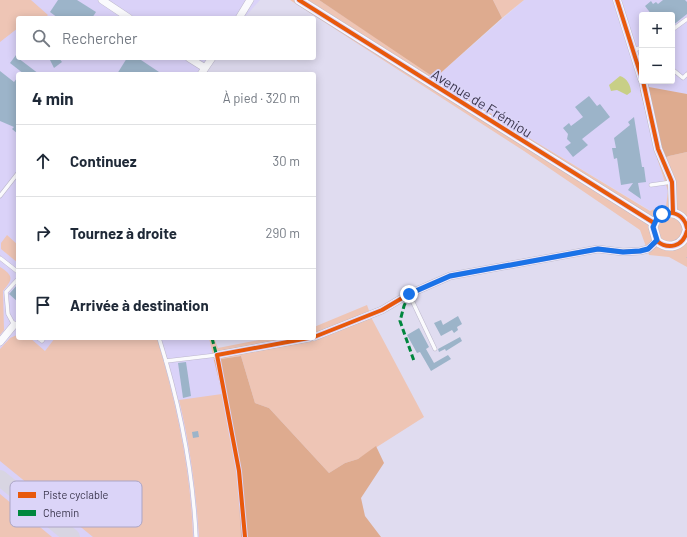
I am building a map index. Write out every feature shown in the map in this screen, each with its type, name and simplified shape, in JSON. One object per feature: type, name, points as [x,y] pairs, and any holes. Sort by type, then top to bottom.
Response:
[{"type":"main road","name":"Avenue de Frémiou","points":[[299,0],[654,222]]},
{"type":"main road","points":[[687,227],[682,217],[673,212],[662,214],[654,222],[653,232],[657,240],[666,246],[685,252],[687,232]]},
{"type":"street","points":[[102,0],[126,16]]},
{"type":"street","points":[[240,16],[250,0]]},
{"type":"street","points":[[617,0],[634,50],[639,60]]},
{"type":"street","points":[[191,60],[203,71],[211,60]]},
{"type":"street","points":[[643,84],[658,149],[672,182],[673,212]]},
{"type":"street","points":[[316,336],[382,310],[409,294],[450,276],[598,249],[623,252],[640,251],[648,249],[657,240]]},
{"type":"street","points":[[0,342],[16,325]]},
{"type":"street","points":[[217,355],[298,340]]},
{"type":"lane","points":[[675,28],[687,19]]},
{"type":"lane","points":[[634,50],[639,48]]},
{"type":"lane","points":[[675,71],[683,78],[687,74]]},
{"type":"lane","points":[[0,196],[16,176]]},
{"type":"lane","points":[[652,185],[672,182]]},
{"type":"lane","points":[[0,258],[16,270]]},
{"type":"lane","points":[[16,281],[6,292],[8,314],[16,325]]},
{"type":"lane","points":[[409,294],[435,349]]},
{"type":"lane","points":[[160,340],[178,407],[190,473],[196,537]]},
{"type":"lane","points":[[166,361],[217,355]]},
{"type":"shaded area","points":[[0,0],[260,0],[246,16],[16,16],[16,60],[215,60],[206,72],[16,72],[16,340],[209,340],[225,406],[241,537],[0,537]]},
{"type":"shaded area","points":[[0,0],[31,0],[48,15],[16,16],[16,30],[0,42]]},
{"type":"shaded area","points":[[290,0],[319,0],[516,130],[650,211],[661,206],[666,206],[668,191],[658,161],[669,156],[687,152],[687,267],[669,257],[649,255],[640,230],[524,151]]},
{"type":"shaded area","points":[[319,0],[493,0],[502,18],[435,78]]},
{"type":"shaded area","points":[[493,0],[524,0],[502,18]]},
{"type":"shaded area","points":[[524,0],[687,0],[687,94],[649,87],[640,90],[654,149],[668,191],[666,207],[661,206],[651,211],[516,130],[435,78]]},
{"type":"shaded area","points":[[620,76],[627,80],[630,87],[631,92],[627,95],[617,90],[611,91],[609,85]]},
{"type":"shaded area","points":[[649,87],[687,94],[687,152],[669,156],[658,161],[640,90]]},
{"type":"shaded area","points":[[7,235],[16,243],[16,261],[1,249],[1,243]]},
{"type":"shaded area","points":[[0,267],[10,275],[10,281],[3,291],[4,330],[0,335]]},
{"type":"shaded area","points":[[367,305],[372,319],[424,417],[358,459],[345,463],[329,473],[269,408],[255,403],[241,356],[214,360],[209,340],[215,340],[218,348],[259,340],[316,340],[316,326]]},
{"type":"shaded area","points":[[16,335],[16,340],[32,340],[45,351],[53,340],[158,340],[176,411],[186,461],[192,512],[193,537],[93,537],[81,527],[142,527],[142,481],[24,481],[0,461],[0,349],[10,338]]},
{"type":"shaded area","points":[[241,356],[255,403],[269,408],[329,473],[345,463],[358,459],[376,446],[384,463],[361,498],[365,516],[381,537],[241,537],[237,473],[225,406],[214,360]]},
{"type":"shaded area","points":[[222,394],[237,473],[241,537],[199,537],[192,468],[179,400]]},
{"type":"shaded area","points":[[0,494],[10,502],[10,527],[40,527],[52,537],[0,537]]},
{"type":"building","points":[[58,0],[77,0],[96,12],[93,16],[55,16],[50,12]]},
{"type":"building","points":[[663,0],[685,0],[687,2],[687,14],[675,24],[675,12],[650,12],[645,6],[651,1],[653,4],[656,2],[658,4]]},
{"type":"building","points":[[16,55],[16,60],[21,60],[36,72],[21,72],[10,63]]},
{"type":"building","points":[[50,60],[60,60],[62,62],[54,68]]},
{"type":"building","points":[[126,60],[141,60],[159,72],[118,72]]},
{"type":"building","points":[[0,71],[14,82],[16,80],[16,132],[12,129],[14,127],[0,121]]},
{"type":"building","points":[[589,96],[597,106],[600,104],[610,117],[582,139],[588,145],[573,157],[565,147],[571,143],[567,139],[568,134],[563,128],[569,123],[571,126],[583,117],[575,107]]},
{"type":"building","points":[[634,117],[642,167],[644,167],[646,182],[638,183],[641,199],[628,190],[633,183],[621,185],[617,158],[614,159],[612,148],[616,148],[614,138],[630,125],[628,122]]},
{"type":"building","points":[[16,286],[16,300],[9,294]]},
{"type":"building","points":[[458,316],[462,324],[457,327],[458,330],[454,333],[452,330],[441,336],[434,323],[441,320],[443,325]]},
{"type":"building","points":[[419,328],[429,347],[426,349],[434,363],[448,355],[451,359],[431,371],[420,352],[417,353],[407,335]]},
{"type":"building","points":[[460,337],[462,341],[446,351],[445,349],[439,352],[438,349]]},
{"type":"building","points":[[186,362],[191,396],[183,398],[178,363]]},
{"type":"building","points":[[198,431],[199,437],[193,438],[192,432]]},
{"type":"taxiway","points":[[0,478],[10,486]]},
{"type":"taxiway","points":[[60,527],[72,537]]},
{"type":"marked path","points":[[409,295],[400,321],[414,361]]},
{"type":"marked path","points":[[213,340],[217,357]]},
{"type":"cycle path","points":[[299,0],[654,223]]},
{"type":"cycle path","points":[[617,0],[639,70]]},
{"type":"cycle path","points":[[644,84],[658,149],[672,182],[673,212]]},
{"type":"cycle path","points":[[687,228],[685,221],[681,217],[670,213],[660,216],[653,227],[657,241],[661,244],[670,246],[679,244],[687,231]]},
{"type":"cycle path","points":[[316,336],[382,310],[409,294],[450,276],[598,249],[623,252],[640,251],[648,249],[657,241]]},
{"type":"cycle path","points":[[245,537],[239,471],[217,355],[298,340]]},
{"type":"route","points":[[409,294],[450,276],[598,249],[632,252],[648,249],[657,240],[654,236],[653,227],[654,222],[662,214]]}]
